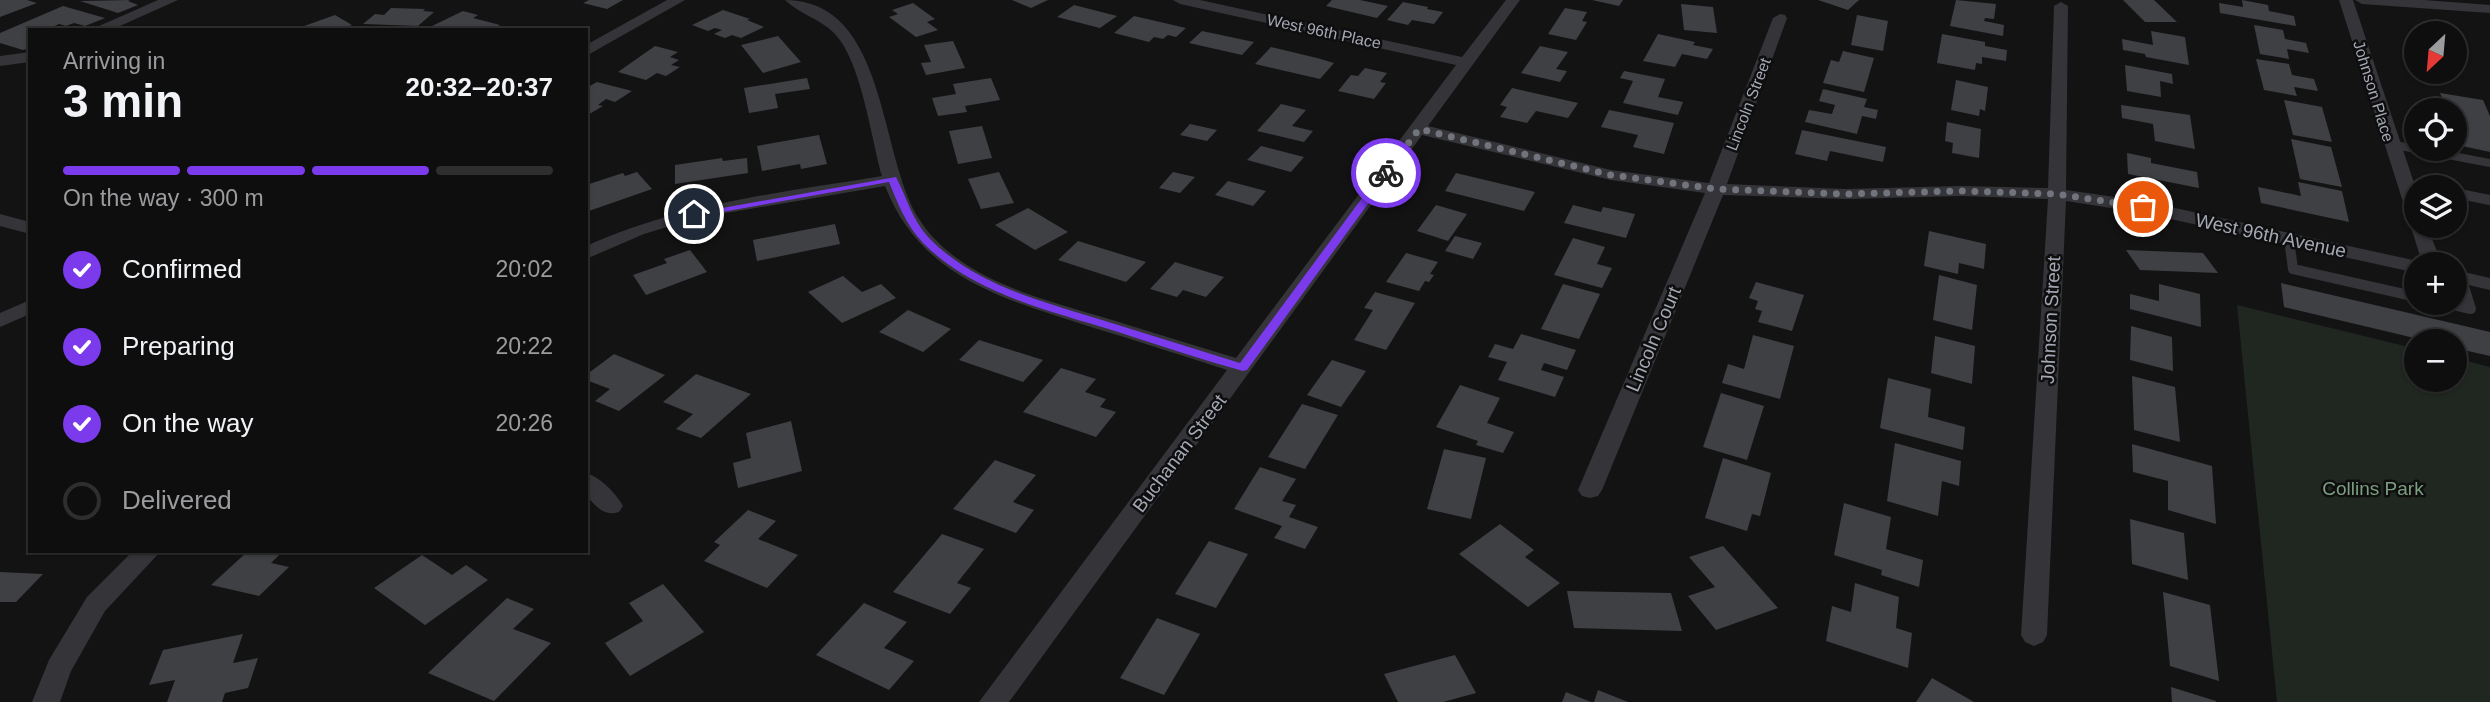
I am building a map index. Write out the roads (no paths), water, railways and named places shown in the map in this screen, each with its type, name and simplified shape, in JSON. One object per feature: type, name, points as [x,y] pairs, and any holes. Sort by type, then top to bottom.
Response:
[{"type":"street","points":[[101,28],[171,0]]},
{"type":"street","points":[[588,50],[678,0]]},
{"type":"street","points":[[792,0],[830,22],[851,43],[871,93],[892,179],[908,216],[925,239],[951,262],[986,283],[1025,300],[1243,368]]},
{"type":"street","name":"West 96th Place","points":[[1180,0],[1210,3],[1467,63]]},
{"type":"street","name":"Buchanan Street","points":[[993,702],[1513,0]]},
{"type":"street","name":"Johnson Place","points":[[2346,0],[2403,183]]},
{"type":"street","points":[[2362,0],[2490,9]]},
{"type":"street","name":"Johnson Street","points":[[2034,635],[2057,194],[2061,6]]},
{"type":"street","name":"Lincoln Street","points":[[1716,189],[1780,18]]},
{"type":"street","points":[[0,61],[28,57]]},
{"type":"street","name":"West 96th Avenue","points":[[1419,129],[1611,175],[1716,189],[1846,194],[1961,191],[2057,194],[2143,207],[2404,264]]},
{"type":"street","points":[[588,252],[637,230],[694,214],[892,179]]},
{"type":"street","name":"Lincoln Court","points":[[1590,490],[1716,189]]},
{"type":"street","points":[[0,220],[28,227]]},
{"type":"street","points":[[2467,278],[2490,284]]},
{"type":"street","points":[[4,316],[28,307]]},
{"type":"street","points":[[588,483],[611,506]]},
{"type":"street","points":[[46,702],[58,668],[96,604],[147,553]]},
{"type":"lane","points":[[2390,144],[2490,163]]},
{"type":"lane","points":[[2467,195],[2490,200]]},
{"type":"lane","points":[[2289,239],[2293,269],[2404,294]]},
{"type":"park label","name":"Collins Park","points":[[2373,488]]}]
